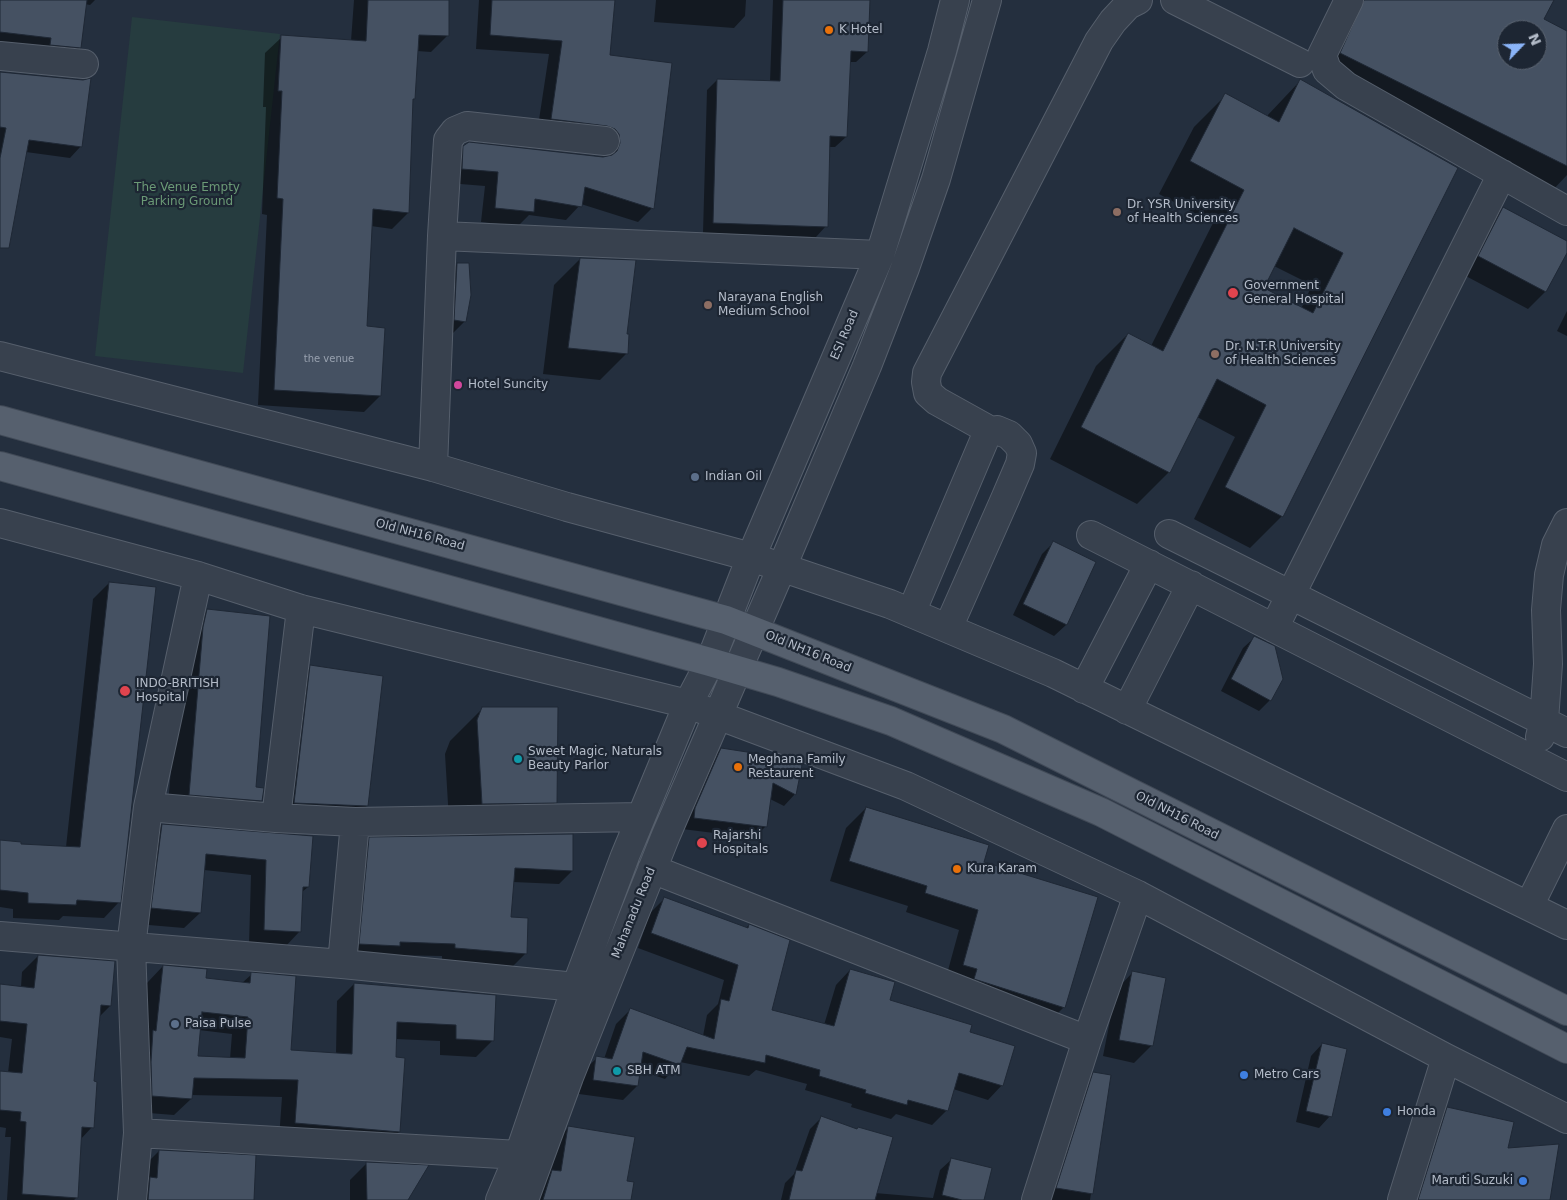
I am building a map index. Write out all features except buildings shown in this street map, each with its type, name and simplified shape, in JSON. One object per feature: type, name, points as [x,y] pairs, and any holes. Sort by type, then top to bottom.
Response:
[{"type":"main road","name":"Old NH16 Road","points":[[0,420],[726,620],[1003,729],[1567,1012]]},
{"type":"main road","points":[[0,466],[710,662],[891,721],[1101,812],[1567,1049]]},
{"type":"street","name":"ESI Road","points":[[710,662],[751,557],[880,255],[942,51],[955,0]]},
{"type":"street","points":[[755,631],[905,268],[936,179],[988,0]]},
{"type":"street","points":[[991,431],[937,401],[928,393],[927,373],[1099,41],[1113,20],[1128,5],[1138,0]]},
{"type":"street","points":[[1175,0],[1300,63]]},
{"type":"street","points":[[1349,0],[1322,55],[1328,70],[1346,86],[1567,211]]},
{"type":"street","points":[[0,56],[84,64]]},
{"type":"street","points":[[433,467],[442,236],[448,140],[455,131],[467,126],[605,140]]},
{"type":"street","points":[[1274,628],[1502,174]]},
{"type":"street","points":[[442,236],[880,255]]},
{"type":"street","points":[[0,356],[433,467],[567,507],[751,557],[911,612],[1084,689],[1567,925]]},
{"type":"street","points":[[911,612],[986,436],[991,431],[997,430],[1009,435],[1018,444],[1022,454],[1020,464],[948,628]]},
{"type":"street","points":[[0,523],[198,576],[301,610],[688,704],[906,786],[1138,895],[1446,1058],[1567,1119]]},
{"type":"street","points":[[1534,760],[1556,727],[1548,664],[1546,610],[1549,575],[1556,545],[1567,523]]},
{"type":"street","points":[[1169,534],[1556,727]]},
{"type":"street","points":[[1091,535],[1567,777]]},
{"type":"street","points":[[1084,689],[1149,564]]},
{"type":"street","points":[[132,1200],[138,1133],[130,947],[148,807],[198,576]]},
{"type":"street","points":[[1128,710],[1190,585]]},
{"type":"street","points":[[276,818],[301,610]]},
{"type":"street","name":"Mahanadu Road","points":[[524,1200],[569,1077],[652,869],[717,715],[755,631]]},
{"type":"street","points":[[500,1200],[519,1155],[576,987],[641,817],[688,704],[710,662]]},
{"type":"street","points":[[148,807],[276,818],[355,822],[641,817]]},
{"type":"street","points":[[342,964],[355,822]]},
{"type":"street","points":[[1529,906],[1567,829]]},
{"type":"street","points":[[652,869],[1088,1040]]},
{"type":"street","points":[[1036,1200],[1138,895]]},
{"type":"street","points":[[0,936],[342,964],[576,987]]},
{"type":"street","points":[[1402,1200],[1446,1058]]},
{"type":"street","points":[[138,1133],[519,1155]]},
{"type":"green space","name":"The Venue Empty Parking Ground","points":[[132,17],[280,34],[243,373],[95,356]]},
{"type":"place","name":"K Hotel","points":[[829,30]]},
{"type":"place","name":"Dr. YSR University of Health Sciences","points":[[1117,212]]},
{"type":"place","name":"Government General Hospital","points":[[1233,293]]},
{"type":"place","name":"Narayana English Medium School","points":[[708,305]]},
{"type":"place","name":"Dr. N.T.R University of Health Sciences","points":[[1215,354]]},
{"type":"place","name":"Hotel Suncity","points":[[458,385]]},
{"type":"place","name":"Indian Oil","points":[[695,477]]},
{"type":"place","name":"INDO-BRITISH Hospital","points":[[125,691]]},
{"type":"place","name":"Sweet Magic, Naturals Beauty Parlor","points":[[518,759]]},
{"type":"place","name":"Meghana Family Restaurent","points":[[738,767]]},
{"type":"place","name":"Rajarshi Hospitals","points":[[702,843]]},
{"type":"place","name":"Kura Karam","points":[[957,869]]},
{"type":"place","name":"Paisa Pulse","points":[[175,1024]]},
{"type":"place","name":"SBH ATM","points":[[617,1071]]},
{"type":"place","name":"Metro Cars","points":[[1244,1075]]},
{"type":"place","name":"Honda","points":[[1387,1112]]},
{"type":"place","name":"Maruti Suzuki","points":[[1523,1181]]}]
